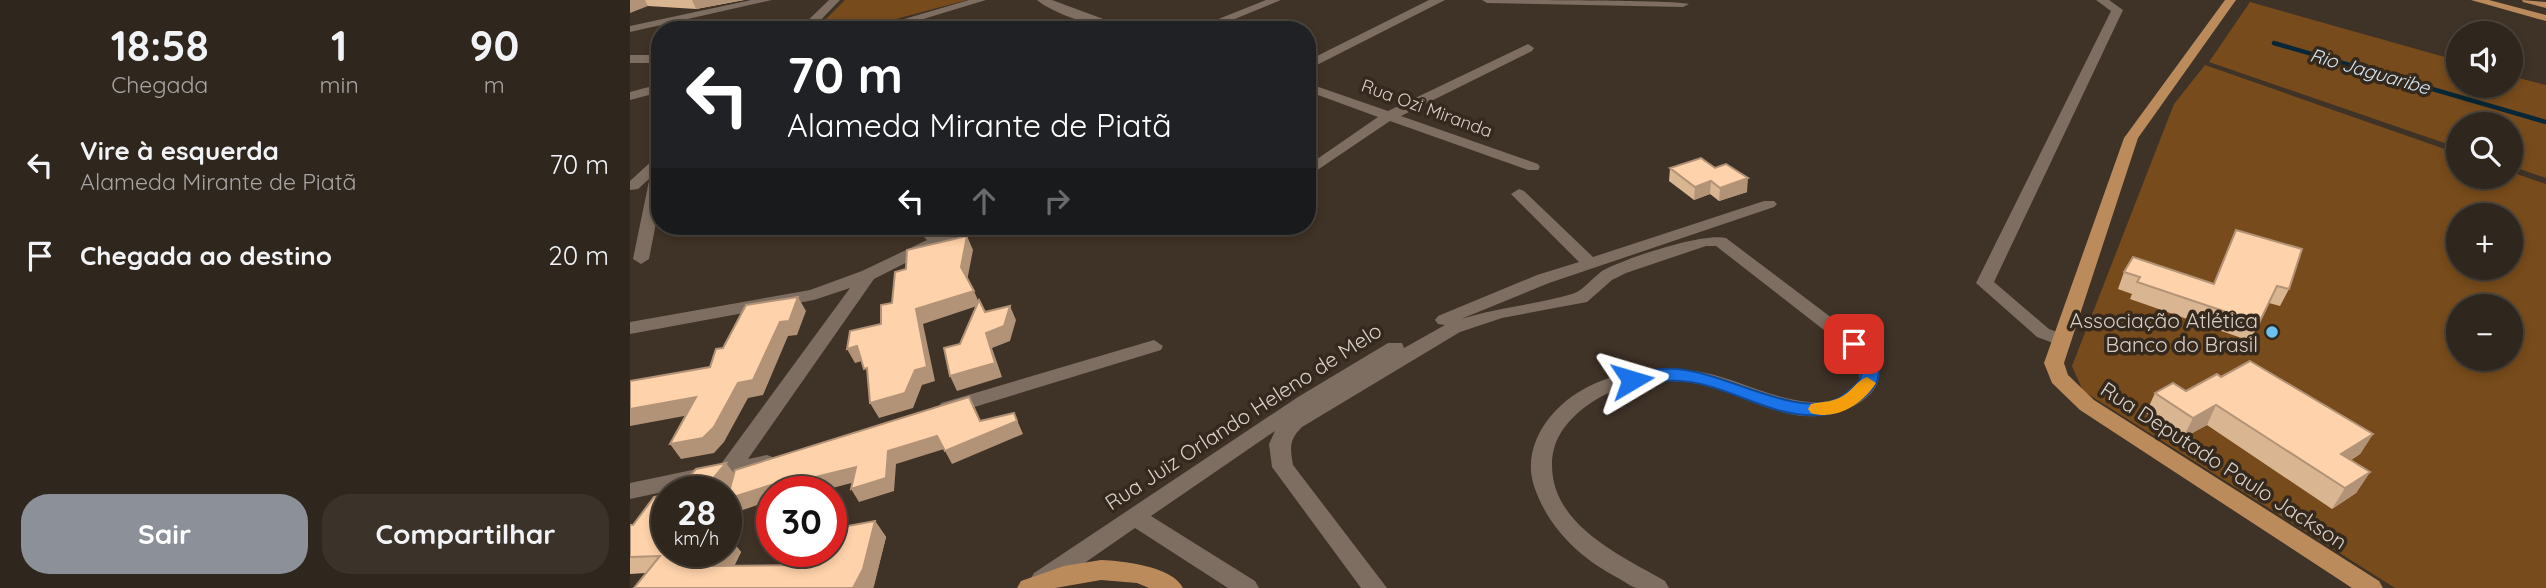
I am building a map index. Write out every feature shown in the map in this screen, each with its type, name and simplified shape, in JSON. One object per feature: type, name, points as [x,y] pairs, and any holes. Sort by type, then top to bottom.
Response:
[{"type":"main road","name":"Rua Deputado Paulo Jackson","points":[[2231,0],[2131,138],[2054,363],[2059,377],[2071,392],[2371,588]]},
{"type":"main road","points":[[2476,0],[2546,18]]},
{"type":"main road","points":[[2498,0],[2546,12]]},
{"type":"main road","points":[[2527,0],[2546,2]]},
{"type":"main road","points":[[1031,587],[1076,572],[1104,569],[1144,576],[1171,588]]},
{"type":"street","points":[[668,21],[767,0]]},
{"type":"street","points":[[813,21],[835,0]]},
{"type":"street","points":[[916,21],[981,0]]},
{"type":"street","points":[[1042,0],[1094,21]]},
{"type":"street","points":[[1246,0],[1258,7]]},
{"type":"street","points":[[1221,21],[1276,0]]},
{"type":"street","points":[[1406,0],[1424,5]]},
{"type":"street","points":[[1316,61],[1424,5],[1440,0]]},
{"type":"street","points":[[1486,0],[1683,4]]},
{"type":"street","points":[[2061,340],[2043,333],[1985,284],[2117,10],[2101,0]]},
{"type":"street","points":[[630,29],[651,25]]},
{"type":"street","points":[[1316,166],[1363,131],[1528,48]]},
{"type":"street","points":[[630,59],[651,59]]},
{"type":"street","points":[[630,96],[651,90]]},
{"type":"street","name":"Rua Ozi Miranda","points":[[1316,90],[1533,167]]},
{"type":"street","points":[[632,187],[651,169]]},
{"type":"street","points":[[632,187],[651,183]]},
{"type":"street","points":[[1519,194],[1590,263]]},
{"type":"street","name":"Rua Juiz Orlando Heleno de Melo","points":[[1031,587],[1340,378],[1441,322],[1511,291],[1769,204]]},
{"type":"street","points":[[641,259],[651,213]]},
{"type":"street","points":[[931,235],[937,241]]},
{"type":"street","points":[[630,328],[814,295],[868,275],[950,235]]},
{"type":"street","points":[[1375,588],[1283,467],[1279,444],[1284,433],[1323,404],[1454,328],[1499,313],[1581,298],[1606,276],[1620,269],[1705,241],[1720,241],[1854,344],[1867,357],[1871,372],[1867,386],[1855,397],[1841,405],[1823,409],[1800,409],[1776,404],[1714,381],[1682,375],[1649,376],[1616,384],[1585,398],[1560,417],[1545,440],[1541,466],[1550,496],[1566,523],[1586,546],[1657,588]]},
{"type":"street","points":[[729,470],[868,275]]},
{"type":"street","points":[[931,414],[1154,346]]},
{"type":"street","points":[[630,491],[787,457]]},
{"type":"street","points":[[1135,516],[1247,588]]},
{"type":"shaded area","points":[[845,0],[967,0],[888,21],[824,21]]},
{"type":"shaded area","points":[[2250,2],[2446,57],[2446,98],[2523,98],[2523,79],[2546,85],[2546,178],[2523,170],[2523,112],[2446,112],[2446,144],[2209,62]]},
{"type":"shaded area","name":"Associação Atlética Banco do Brasil","points":[[2205,65],[2446,149],[2446,189],[2523,189],[2523,176],[2546,184],[2546,588],[2395,588],[2083,391],[2072,366],[2174,104]]},
{"type":"building","points":[[1701,158],[1715,168],[1726,164],[1748,178],[1720,188],[1711,181],[1695,187],[1670,168]]},
{"type":"building","points":[[2236,230],[2302,249],[2289,289],[2277,286],[2259,323],[2137,282],[2140,277],[2124,272],[2133,257],[2214,284]]},
{"type":"building","points":[[967,236],[961,267],[974,291],[916,309],[927,367],[915,370],[905,393],[870,403],[867,368],[864,369],[857,346],[847,349],[850,331],[881,324],[881,305],[892,303],[895,272],[906,269],[907,250]]},
{"type":"building","points":[[798,297],[789,321],[780,322],[753,380],[738,383],[714,427],[703,438],[670,444],[696,397],[630,409],[630,381],[710,367],[716,349],[723,348],[746,305]]},
{"type":"building","points":[[979,300],[985,312],[1010,306],[1004,326],[986,333],[995,363],[950,376],[944,348],[960,344]]},
{"type":"building","points":[[2250,361],[2373,434],[2341,454],[2370,472],[2345,488],[2216,405],[2193,418],[2155,393],[2173,383],[2186,391],[2217,374],[2221,377]]},
{"type":"building","points":[[969,397],[980,421],[1014,413],[1017,421],[945,451],[937,436],[888,451],[886,478],[851,489],[856,467],[819,476],[756,476],[756,490],[742,494],[742,476],[733,476],[735,470]]},
{"type":"building","points":[[726,463],[715,476],[690,476],[696,469]]},
{"type":"building","points":[[651,501],[651,556],[630,557],[630,525],[633,525]]},
{"type":"building","points":[[875,521],[863,569],[853,588],[634,588],[651,567],[847,567],[847,526]]},
{"type":"waterway","name":"Rio Jaguaribe","points":[[2274,43],[2546,122]]},
{"type":"slow traffic","points":[[1817,409],[1841,405],[1855,397],[1867,383]]},
{"type":"place","name":"Associação Atlética Banco do Brasil","points":[[2272,332]]},
{"type":"route","points":[[1632,380],[1649,376],[1682,375],[1714,381],[1776,404],[1800,409],[1823,409],[1841,405],[1867,386],[1871,372],[1867,357],[1854,344]]}]
